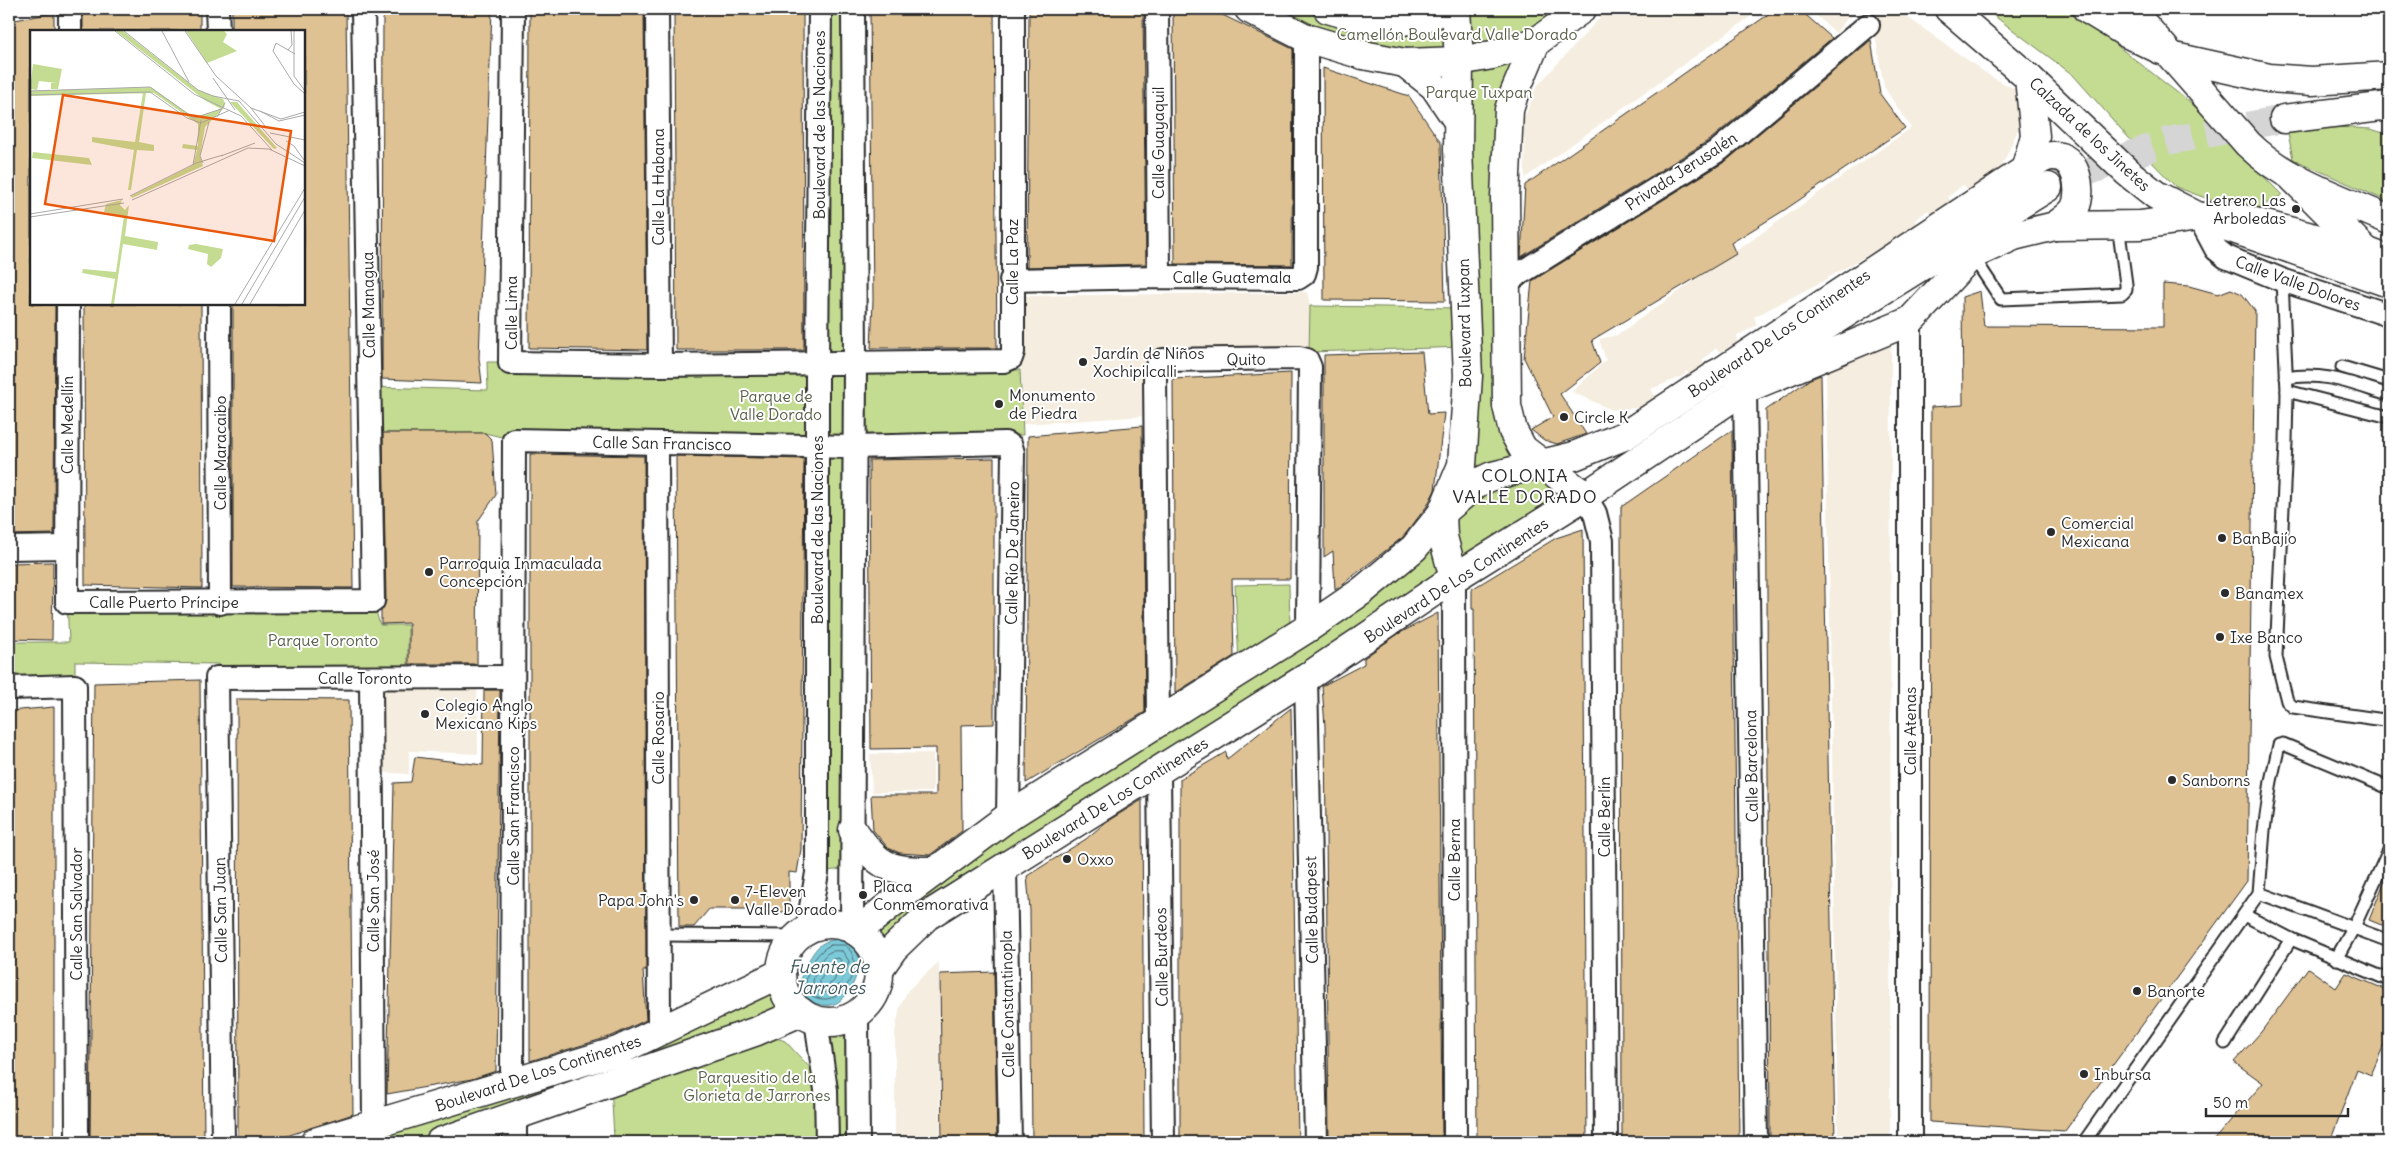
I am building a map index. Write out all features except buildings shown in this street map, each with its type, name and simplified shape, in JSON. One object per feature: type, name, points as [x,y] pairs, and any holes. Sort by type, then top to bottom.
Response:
[{"type":"main road","points":[[1249,9],[1306,38],[1363,55],[1406,63],[1459,61],[1492,55],[1536,42],[1582,9]]},
{"type":"main road","points":[[1328,9],[1352,16],[1382,21],[1411,22],[1432,16],[1446,9]]},
{"type":"main road","name":"Boulevard Tuxpan","points":[[1454,578],[1443,537],[1442,513],[1462,465],[1468,376],[1457,120],[1459,61],[1456,9]]},
{"type":"main road","name":"Calzada de los Jinetes","points":[[1949,9],[2029,78],[2127,172],[2156,195],[2199,217],[2389,282]]},
{"type":"main road","points":[[2087,9],[2128,34],[2174,57],[2269,78],[2312,81],[2389,76]]},
{"type":"main road","points":[[2130,9],[2174,57],[2248,144],[2267,162],[2293,178],[2389,220]]},
{"type":"main road","points":[[1536,42],[1510,103],[1505,197],[1507,406],[1513,431],[1523,449],[1585,496]]},
{"type":"main road","points":[[1406,63],[1434,86],[1457,120]]},
{"type":"main road","points":[[2025,170],[2035,136],[2029,78]]},
{"type":"main road","points":[[2284,119],[2389,106]]},
{"type":"main road","points":[[2357,111],[2389,120]]},
{"type":"main road","name":"Boulevard De Los Continentes","points":[[854,931],[1008,817],[1308,628],[1362,591],[1414,548],[1442,513],[1459,496],[1492,476],[1574,456],[1624,436],[2025,170],[2046,157],[2055,155],[2063,158],[2076,173],[2079,184],[2075,208],[2055,226]]},
{"type":"main road","points":[[2293,178],[2378,256]]},
{"type":"main road","points":[[1716,374],[1806,338],[2048,187]]},
{"type":"main road","name":"Boulevard De Los Continentes","points":[[879,969],[893,949],[927,916],[1306,678],[1454,578],[1585,496],[1745,389],[1910,321],[1972,255],[2014,236],[2055,226],[2140,225],[2199,217],[2232,216],[2378,256]]},
{"type":"main road","points":[[853,830],[866,849],[889,868],[905,871],[935,871]]},
{"type":"main road","points":[[829,925],[854,931],[872,948],[879,969],[878,982],[874,994],[857,1014],[844,1020],[830,1022],[808,1016],[790,1001],[784,988],[781,973],[786,952],[803,933],[829,925]]},
{"type":"main road","name":"Boulevard De Los Continentes","points":[[315,1142],[618,1051],[781,973]]},
{"type":"main road","name":"Boulevard De Los Continentes","points":[[440,1142],[515,1130],[748,1034],[808,1016]]},
{"type":"main road","points":[[432,1108],[440,1142]]},
{"type":"street","points":[[70,9],[70,30]]},
{"type":"street","points":[[218,9],[218,30]]},
{"type":"street","name":"Calle Managua","points":[[363,9],[373,601]]},
{"type":"street","name":"Calle Lima","points":[[513,9],[510,363],[660,365],[855,363]]},
{"type":"street","name":"Calle La Habana","points":[[657,9],[660,365]]},
{"type":"street","name":"Boulevard de las Naciones","points":[[803,933],[817,873],[817,364],[820,9]]},
{"type":"street","points":[[853,9],[855,363],[854,931]]},
{"type":"street","name":"Calle La Paz","points":[[855,363],[1004,361],[1011,358],[1013,352],[1013,9]]},
{"type":"street","name":"Calle Guayaquil","points":[[1158,9],[1159,277]]},
{"type":"street","name":"Privada Jerusalén","points":[[1506,282],[1719,150],[1868,25]]},
{"type":"street","name":"Calle Guatemala","points":[[1012,280],[1159,277],[1298,278],[1304,274],[1306,267],[1306,38]]},
{"type":"street","name":"Calle Valle Dolores","points":[[2199,217],[2216,249],[2226,258],[2282,280],[2389,315]]},
{"type":"street","name":"Calle Medellín","points":[[66,546],[68,305]]},
{"type":"street","name":"Calle Maracaibo","points":[[219,305],[220,603]]},
{"type":"street","name":"Calle Atenas","points":[[1910,321],[1910,1142]]},
{"type":"street","name":"Quito","points":[[1158,723],[1155,373],[1158,364],[1163,360],[1299,358],[1307,360],[1310,367],[1308,628]]},
{"type":"street","name":"Calle Barcelona","points":[[1745,389],[1756,1142]]},
{"type":"street","name":"Calle San Francisco","points":[[512,1084],[514,440],[854,447]]},
{"type":"street","name":"Calle Rosario","points":[[657,443],[658,1033]]},
{"type":"street","name":"Calle Río De Janeiro","points":[[854,447],[1005,443],[1011,446],[1014,453],[1008,817]]},
{"type":"street","name":"Calle Berlín","points":[[1585,496],[1595,513],[1602,541],[1606,1142]]},
{"type":"street","points":[[9,548],[66,546]]},
{"type":"street","name":"Calle Puerto Príncipe","points":[[66,546],[67,602],[373,601]]},
{"type":"street","name":"Calle Berna","points":[[1454,578],[1455,1142]]},
{"type":"street","name":"Calle Toronto","points":[[217,678],[513,677]]},
{"type":"street","name":"Calle San Juan","points":[[217,678],[223,1142]]},
{"type":"street","name":"Calle San José","points":[[371,678],[374,1125]]},
{"type":"street","name":"Calle Budapest","points":[[1306,678],[1316,1142]]},
{"type":"street","name":"Calle San Salvador","points":[[9,688],[75,686],[77,1142]]},
{"type":"street","name":"Calle Burdeos","points":[[1159,772],[1163,1142]]},
{"type":"street","name":"Calle Constantinopla","points":[[1005,866],[1010,1142]]},
{"type":"street","points":[[857,1014],[858,1142]]},
{"type":"street","points":[[808,1016],[826,1090],[827,1142]]},
{"type":"lane","points":[[1972,255],[2001,299],[2122,294],[2126,290],[2126,284],[2118,225]]},
{"type":"lane","points":[[2282,280],[2287,391],[2276,657],[2287,701],[2293,707],[2384,720],[2389,715]]},
{"type":"lane","points":[[2342,367],[2389,381]]},
{"type":"lane","points":[[2286,378],[2306,374],[2322,375],[2389,395]]},
{"type":"lane","points":[[2287,391],[2389,416]]},
{"type":"lane","points":[[2084,1142],[2259,893],[2264,830],[2271,781],[2279,745],[2283,744],[2389,788]]},
{"type":"lane","points":[[2336,959],[2354,927],[2389,850]]},
{"type":"lane","points":[[2259,893],[2389,941]]},
{"type":"lane","points":[[2244,915],[2291,940],[2389,980]]},
{"type":"lane","points":[[658,935],[803,933]]},
{"type":"lane","points":[[2225,1043],[2291,940]]},
{"type":"shaded area","points":[[1608,9],[1761,9],[1525,178],[1524,119],[1537,86]]},
{"type":"shaded area","points":[[1809,9],[1854,9],[1836,33]]},
{"type":"shaded area","points":[[1880,9],[1896,9],[1990,76],[2018,91],[2019,127],[1999,173],[1970,191],[1963,185],[1948,197],[1953,204],[1935,215],[1928,210],[1915,220],[1917,226],[1821,282],[1754,317],[1757,325],[1737,336],[1738,342],[1720,352],[1716,348],[1702,360],[1707,371],[1691,381],[1687,371],[1683,376],[1651,389],[1660,406],[1612,410],[1572,392],[1606,360],[1599,339],[1617,335],[1911,128],[1884,87],[1873,23]]},
{"type":"shaded area","name":"Jardín de Niños Xochipilcalli","points":[[1307,292],[1310,306],[1309,352],[1147,351],[1148,416],[1023,424],[1018,296]]},
{"type":"shaded area","points":[[1891,338],[1890,1142],[1838,1142],[1826,370]]},
{"type":"shaded area","name":"Colegio Anglo Mexicano Kips","points":[[477,677],[478,754],[409,751],[409,774],[372,772],[371,678]]},
{"type":"shaded area","points":[[933,753],[933,792],[872,792],[870,754]]},
{"type":"shaded area","points":[[939,962],[940,1142],[895,1142],[895,1032],[900,1007],[908,990]]},
{"type":"shaded area","points":[[610,1138],[805,1141],[806,1142],[610,1142]]},
{"type":"green space","points":[[820,9],[853,9],[850,868],[819,872]]},
{"type":"green space","name":"Camellón Boulevard Valle Dorado","points":[[1254,9],[1578,9],[1535,39],[1406,61]]},
{"type":"green space","points":[[1985,9],[2070,9],[2192,104],[2282,195],[2248,214],[2176,187],[2136,146],[2073,75]]},
{"type":"green space","name":"Parque Tuxpan","points":[[1533,44],[1513,93],[1506,405],[1539,465],[1458,478],[1458,120],[1428,78]]},
{"type":"green space","points":[[2317,126],[2371,129],[2389,135],[2389,202],[2293,159],[2288,133]]},
{"type":"green space","points":[[1310,306],[1464,308],[1465,347],[1309,352]]},
{"type":"green space","name":"Parque de Valle Dorado","points":[[487,362],[817,364],[818,447],[514,440],[485,433],[371,433],[370,387],[488,390]]},
{"type":"green space","name":"Parque de Valle Dorado","points":[[858,367],[1020,370],[1023,435],[858,441]]},
{"type":"green space","points":[[1534,470],[1550,485],[1553,504],[880,950],[863,927],[1309,630],[1461,498]]},
{"type":"green space","points":[[1289,584],[1290,627],[1239,663],[1235,585]]},
{"type":"green space","name":"Parque Toronto","points":[[373,601],[380,625],[408,625],[408,678],[217,678],[218,664],[75,662],[75,686],[9,688],[9,642],[69,642],[67,602]]},
{"type":"green space","name":"Parquesitio de la Glorieta de Jarrones","points":[[778,979],[775,995],[778,1010],[757,1031],[785,1041],[815,1073],[820,1041],[838,1038],[854,1023],[856,1142],[827,1142],[826,1137],[614,1138],[611,1084],[436,1142],[315,1142],[512,1084]]},
{"type":"water","name":"Fuente de Jarrones","points":[[846,939],[853,944],[861,962],[852,987],[836,1003],[822,1005],[809,1000],[804,995],[800,981],[809,960],[820,945],[828,941]]},
{"type":"tunnel","points":[[2048,187],[2168,141],[2284,119]]},
{"type":"place","name":"Letrero Las Arboledas","points":[[2296,209]]},
{"type":"place","name":"Jardín de Niños Xochipilcalli","points":[[1083,362]]},
{"type":"place","name":"Monumento de Piedra","points":[[999,404]]},
{"type":"place","name":"Circle K","points":[[1564,417]]},
{"type":"place","name":"Comercial Mexicana","points":[[2051,532]]},
{"type":"place","name":"BanBajío","points":[[2222,538]]},
{"type":"place","name":"Parroquia Inmaculada Concepción","points":[[429,572]]},
{"type":"place","name":"Banamex","points":[[2225,593]]},
{"type":"place","name":"Ixe Banco","points":[[2220,637]]},
{"type":"place","name":"Colegio Anglo Mexicano Kips","points":[[425,714]]},
{"type":"place","name":"Sanborns","points":[[2172,780]]},
{"type":"place","name":"Oxxo","points":[[1067,859]]},
{"type":"place","name":"Placa Conmemorativa","points":[[863,895]]},
{"type":"place","name":"Papa John's","points":[[694,900]]},
{"type":"place","name":"7-Eleven Valle Dorado","points":[[735,900]]},
{"type":"place","name":"Banorte","points":[[2137,991]]},
{"type":"place","name":"Inbursa","points":[[2084,1074]]},
{"type":"district","name":"COLONIA VALLE DORADO","points":[[1525,485]]}]
